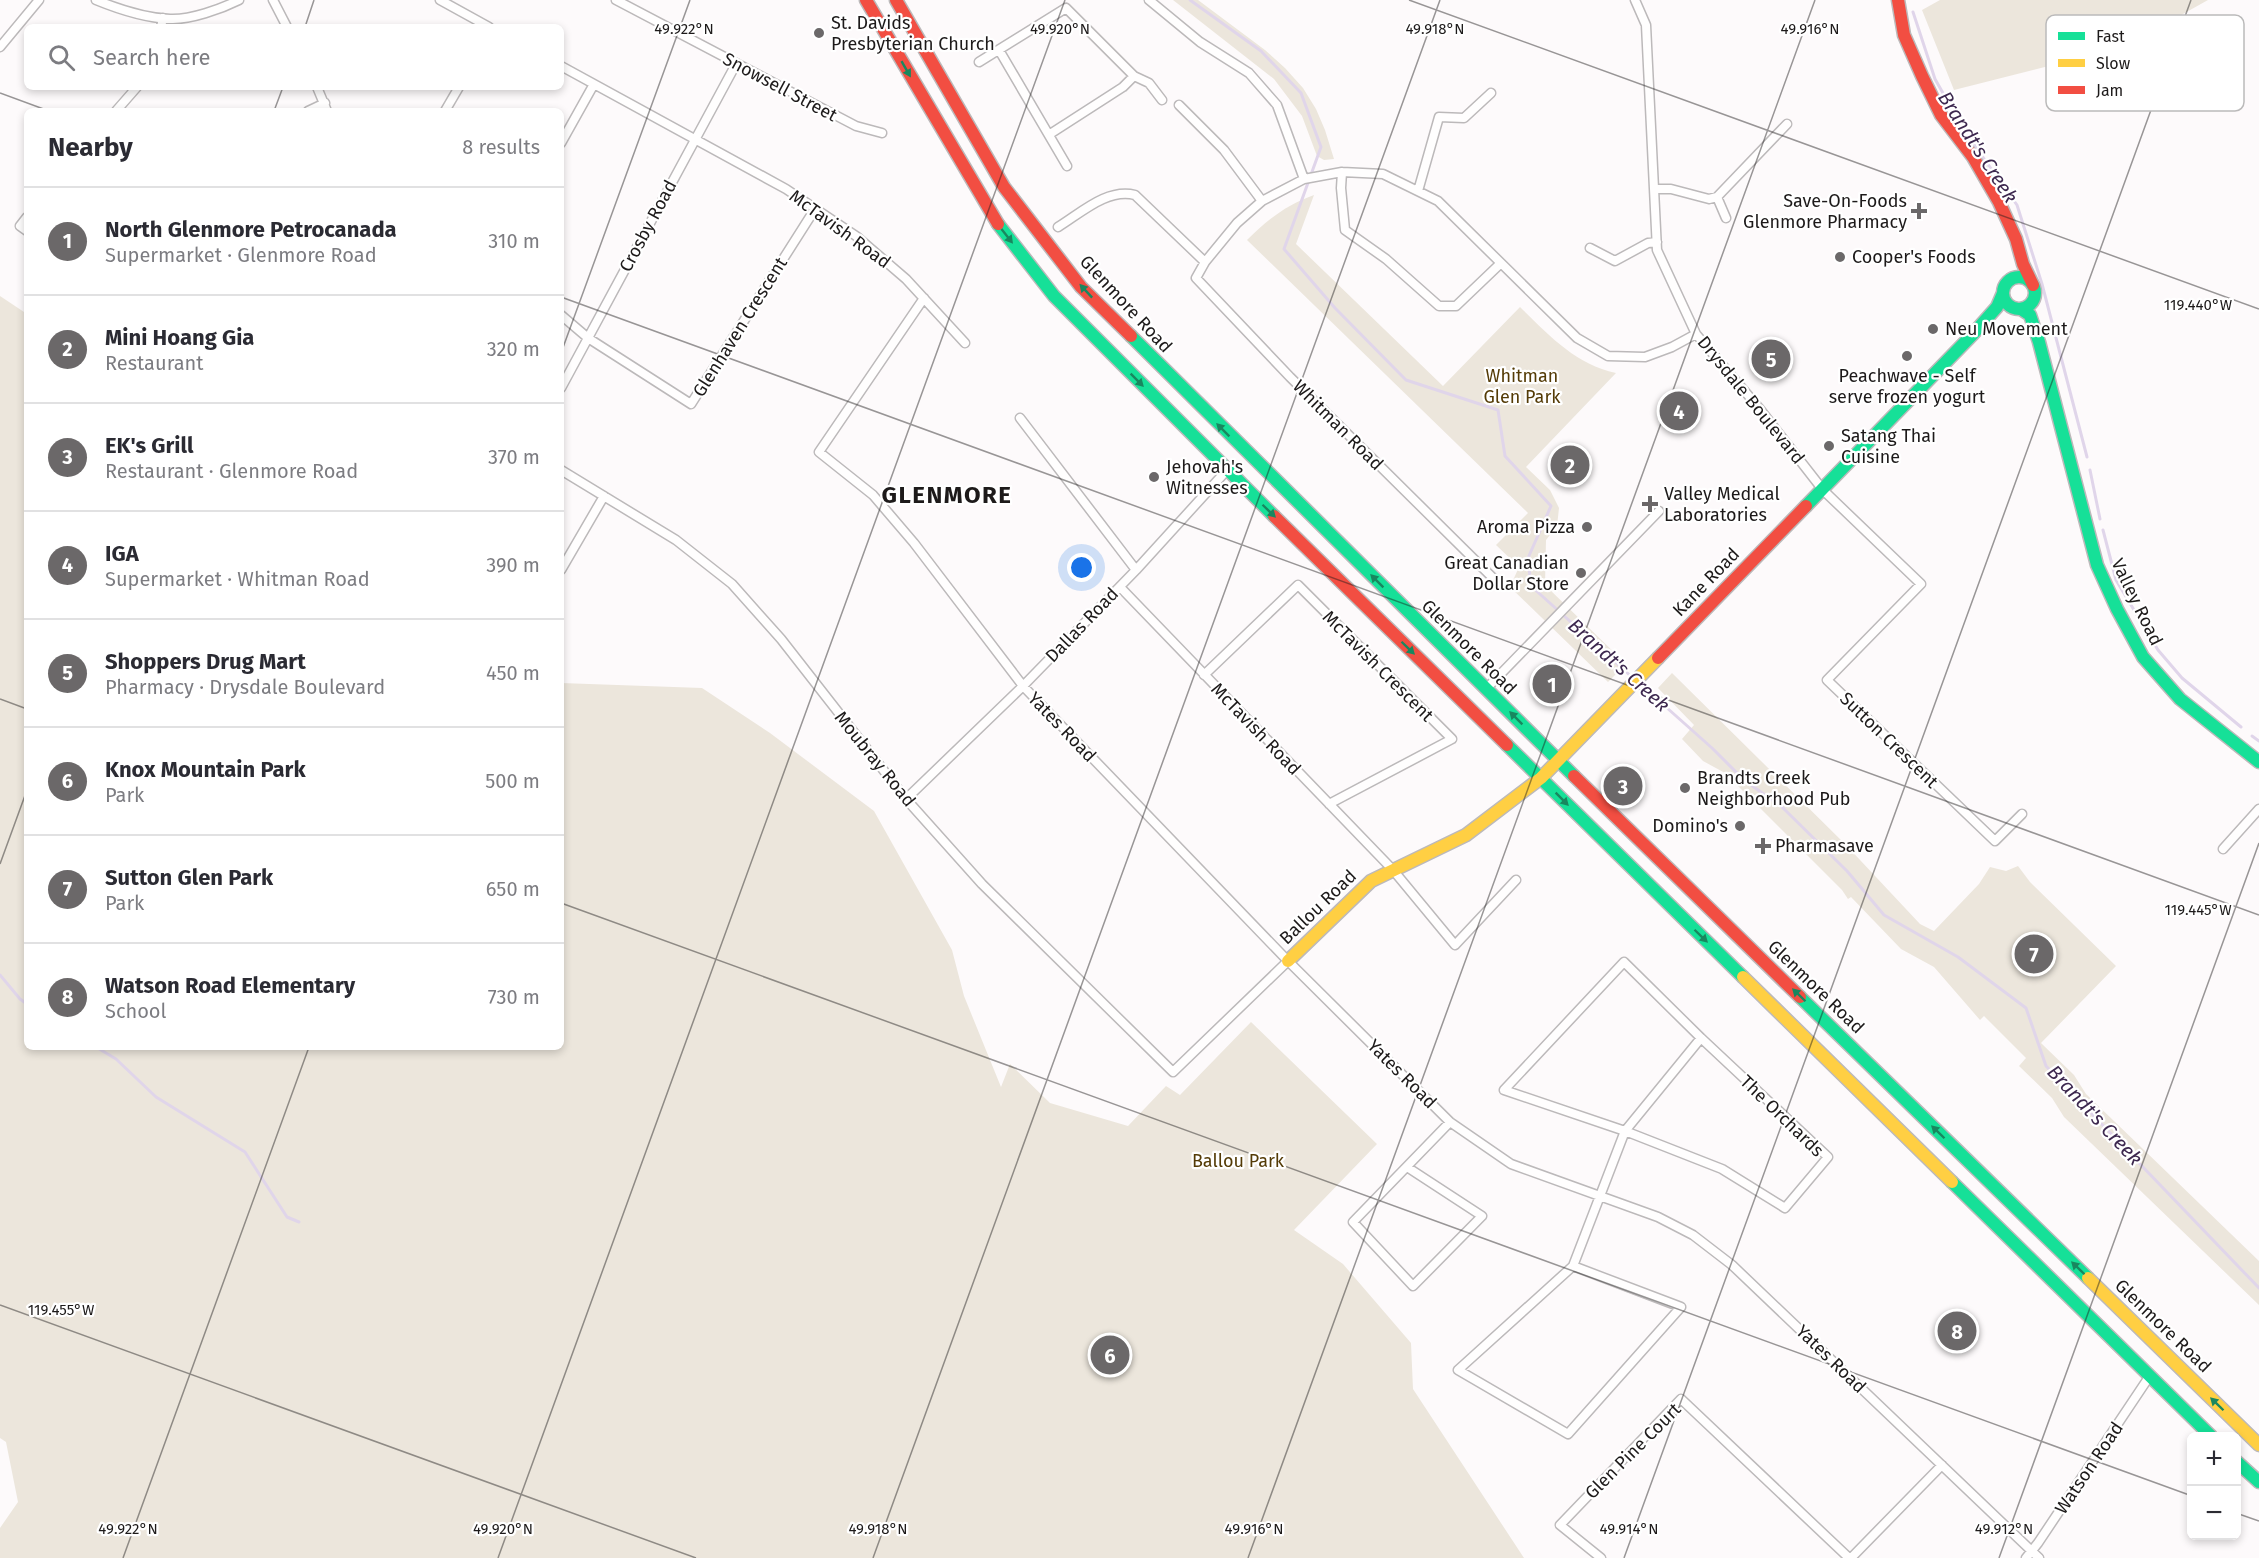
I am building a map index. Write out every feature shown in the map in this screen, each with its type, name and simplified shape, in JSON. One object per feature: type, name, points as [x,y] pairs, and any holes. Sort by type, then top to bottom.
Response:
[{"type":"main road","points":[[866,0],[998,224],[1054,296],[1227,470],[2206,1432]]},
{"type":"main road","name":"Glenmore Road","points":[[896,0],[1004,187],[1081,287],[1558,759],[2259,1445]]},
{"type":"main road","name":"Valley Road","points":[[1898,0],[1904,35],[1941,115],[1972,157],[1999,202],[2016,239],[2034,290],[2039,342]]},
{"type":"main road","name":"Valley Road","points":[[2016,239],[2015,270],[2005,288],[2006,302],[2030,315],[2097,565],[2117,609],[2143,657],[2180,699],[2259,762]]},
{"type":"main road","points":[[2005,288],[2021,277],[2034,290],[2031,304],[2019,309]]},
{"type":"main road","name":"Kane Road","points":[[1540,778],[1973,334],[1996,307],[2005,288]]},
{"type":"main road","name":"Kane Road","points":[[1973,334],[1991,318],[2004,311],[2019,309]]},
{"type":"main road","name":"Ballou Road","points":[[1288,961],[1371,881],[1466,835],[1540,778]]},
{"type":"main road","points":[[2241,1466],[2259,1482]]},
{"type":"street","points":[[0,47],[39,0]]},
{"type":"street","points":[[96,0],[162,22],[220,10],[239,0]]},
{"type":"street","points":[[273,0],[285,24]]},
{"type":"street","points":[[440,0],[484,24]]},
{"type":"street","name":"Snowsell Street","points":[[616,0],[856,126],[882,133]]},
{"type":"street","points":[[1149,0],[1200,42],[1250,74],[1277,105],[1304,179]]},
{"type":"street","name":"Drysdale Boulevard","points":[[1635,0],[1646,25],[1657,250],[1696,334],[1759,408],[1823,490],[1921,584]]},
{"type":"street","points":[[979,62],[1065,4],[1134,76],[1149,83],[1162,100]]},
{"type":"street","points":[[999,50],[1067,166]]},
{"type":"street","name":"Crosby Road","points":[[564,382],[736,64]]},
{"type":"street","name":"McTavish Road","points":[[564,68],[786,189],[856,236],[906,279],[965,343]]},
{"type":"street","points":[[1050,134],[1123,87],[1134,76]]},
{"type":"street","points":[[564,138],[594,84]]},
{"type":"street","points":[[119,108],[134,90]]},
{"type":"street","points":[[318,90],[326,107]]},
{"type":"street","points":[[447,108],[457,90]]},
{"type":"street","points":[[1418,191],[1439,117],[1464,118],[1491,93]]},
{"type":"street","points":[[1179,105],[1224,150],[1262,201]]},
{"type":"street","points":[[1654,189],[1671,189],[1708,199],[1717,197],[1787,124]]},
{"type":"street","points":[[1342,172],[1341,188],[1345,230],[1386,259],[1439,306],[1456,306],[1501,263]]},
{"type":"street","points":[[1058,226],[1108,196],[1123,192],[1135,195],[1205,262],[1237,223],[1262,201],[1304,179],[1342,172],[1383,174],[1438,201],[1577,338],[1608,356],[1645,357],[1672,347],[1696,334]]},
{"type":"street","points":[[1717,197],[1726,218]]},
{"type":"street","name":"Glenhaven Crescent","points":[[588,338],[691,404],[815,208]]},
{"type":"street","points":[[1590,248],[1615,261],[1648,243],[1657,242]]},
{"type":"street","name":"Whitman Road","points":[[1205,262],[1196,278],[1290,377],[1496,581]]},
{"type":"street","name":"Yates Road","points":[[924,298],[819,452],[873,495],[914,543],[1023,686],[1288,961],[1450,1122],[1511,1164],[1658,1217],[1693,1235],[1732,1265],[1942,1465],[2033,1556]]},
{"type":"street","points":[[564,318],[588,338]]},
{"type":"street","points":[[1020,418],[1136,570]]},
{"type":"street","name":"Dallas Road","points":[[906,799],[1023,686],[1120,587],[1227,470]]},
{"type":"street","name":"Moubray Road","points":[[564,472],[676,540],[732,584],[781,639],[906,799],[982,884],[1173,1072]]},
{"type":"street","points":[[564,565],[604,496]]},
{"type":"street","points":[[1486,688],[1659,510]]},
{"type":"street","name":"Sutton Crescent","points":[[1921,584],[1827,680],[1995,841],[2022,813]]},
{"type":"street","name":"McTavish Crescent","points":[[1204,675],[1298,585],[1452,739],[1329,804]]},
{"type":"street","name":"McTavish Road","points":[[1120,587],[1393,870],[1455,945],[1516,880]]},
{"type":"street","points":[[2223,849],[2259,809]]},
{"type":"street","name":"Ballou Road","points":[[1173,1072],[1288,961]]},
{"type":"street","points":[[1573,1266],[1682,1307],[1568,1434],[1458,1370],[1573,1266],[1625,1131],[1701,1038],[1624,962],[1504,1090],[1625,1131]]},
{"type":"street","name":"The Orchards","points":[[1625,1131],[1722,1169],[1785,1208],[1828,1157],[1701,1038]]},
{"type":"street","name":"Yates Road","points":[[1407,1167],[1482,1216],[1413,1286],[1353,1222],[1450,1122]]},
{"type":"street","name":"Watson Road","points":[[2033,1556],[2150,1377]]},
{"type":"street","name":"Glen Pine Court","points":[[1601,1558],[1560,1525],[1680,1399],[1850,1558],[1942,1465]]},
{"type":"green space","points":[[1173,0],[1198,0],[1265,50],[1285,68],[1303,88],[1316,109],[1334,159],[1324,160],[1317,156],[1302,116],[1274,79]]},
{"type":"green space","points":[[1940,0],[2208,0],[2181,15],[2046,15],[2046,67],[1954,90],[1922,10]]},
{"type":"green space","name":"Whitman Glen Park","points":[[1314,195],[1296,244],[1443,386],[1520,307],[1552,338],[1575,356],[1601,369],[1616,373],[1526,467],[1550,490],[1559,508],[1557,526],[1546,540],[1545,585],[1626,664],[1608,682],[1510,587],[1519,567],[1496,545],[1528,513],[1247,240],[1278,214]]},
{"type":"green space","name":"Ballou Park","points":[[0,296],[24,312],[24,1050],[564,1050],[564,683],[702,688],[770,733],[874,811],[952,950],[964,996],[1001,1087],[1010,1064],[1050,1103],[1128,1126],[1166,1086],[1180,1095],[1251,1022],[1377,1144],[1294,1230],[1343,1264],[1411,1343],[1413,1389],[1524,1558],[0,1558],[0,1528],[18,1502],[6,1442],[0,1438]]},
{"type":"green space","points":[[1672,673],[1846,845],[1920,924],[1934,931],[1979,884],[1990,867],[2006,871],[2018,866],[2030,882],[2116,966],[2041,1043],[2074,1075],[2086,1094],[2259,1261],[2259,1305],[2064,1117],[2052,1098],[2019,1066],[2026,1058],[1984,1016],[1980,1020],[1934,967],[1901,949],[1851,897],[1848,899],[1842,890],[1725,773],[1703,761],[1682,739],[1694,725],[1658,688]]},
{"type":"waterway","name":"Brandt's Creek","points":[[1190,0],[1261,51],[1301,93],[1321,147],[1284,249],[1335,308],[1406,380],[1498,410],[1505,456],[1551,506],[1528,558],[1531,586],[1634,679]]},
{"type":"waterway","name":"Brandt's Creek","points":[[1913,12],[1935,79],[1965,132],[2017,205],[2042,284],[2087,457]]},
{"type":"waterway","name":"Brandt's Creek","points":[[2090,470],[2100,519]]},
{"type":"waterway","name":"Brandt's Creek","points":[[2103,530],[2116,580],[2158,650],[2182,678],[2241,727]]},
{"type":"waterway","name":"Brandt's Creek","points":[[1639,683],[1744,780],[1782,807],[1847,871],[1884,915],[1958,957],[2026,1008],[2046,1066],[2259,1288]]},
{"type":"waterway","name":"Brandt's Creek","points":[[2252,736],[2259,741]]},
{"type":"waterway","points":[[0,975],[24,1002]]},
{"type":"waterway","points":[[101,1050],[116,1059],[156,1097],[245,1152],[287,1217],[299,1222]]},
{"type":"traffic: fast","points":[[998,224],[1054,296],[1274,516]]},
{"type":"traffic: fast","points":[[2019,277],[2030,282],[2035,293],[2030,304],[2019,309],[2008,304],[2003,293],[2008,282],[2019,277]]},
{"type":"traffic: fast","points":[[1806,506],[1973,334],[1997,307],[2003,293]]},
{"type":"traffic: fast","points":[[2021,309],[2030,315],[2039,342],[2097,565],[2117,609],[2143,657],[2180,699],[2259,762]]},
{"type":"traffic: fast","points":[[1131,336],[1574,776]]},
{"type":"traffic: fast","points":[[1507,745],[1743,977]]},
{"type":"traffic: fast","points":[[1800,997],[2088,1278]]},
{"type":"traffic: fast","points":[[1952,1182],[2207,1432]]},
{"type":"traffic: fast","points":[[2241,1466],[2259,1482]]},
{"type":"traffic: slow","points":[[1288,961],[1371,881],[1466,835],[1541,778],[1658,658]]},
{"type":"traffic: slow","points":[[1743,977],[1952,1182]]},
{"type":"traffic: slow","points":[[2088,1278],[2259,1445]]},
{"type":"traffic: jam","points":[[866,0],[998,224]]},
{"type":"traffic: jam","points":[[896,0],[1004,187],[1081,287],[1131,336]]},
{"type":"traffic: jam","points":[[1898,0],[1904,35],[1922,76],[1941,115],[1973,157],[1999,202],[2033,285]]},
{"type":"traffic: jam","points":[[1658,658],[1806,506]]},
{"type":"traffic: jam","points":[[1274,516],[1507,745]]},
{"type":"traffic: jam","points":[[1574,776],[1800,997]]},
{"type":"place","name":"St. Davids Presbyterian Church","points":[[819,33]]},
{"type":"place","name":"Save-On-Foods Glenmore Pharmacy","points":[[1919,211]]},
{"type":"place","name":"Cooper's Foods","points":[[1840,257]]},
{"type":"place","name":"Neu Movement","points":[[1933,329]]},
{"type":"place","name":"Peachwave - Self serve frozen yogurt","points":[[1907,356]]},
{"type":"place","name":"Shoppers Drug Mart","points":[[1771,359]]},
{"type":"place","name":"IGA","points":[[1679,411]]},
{"type":"place","name":"Satang Thai Cuisine","points":[[1829,446]]},
{"type":"place","name":"Mini Hoang Gia","points":[[1570,465]]},
{"type":"place","name":"Jehovah's Witnesses","points":[[1154,477]]},
{"type":"place","name":"Valley Medical Laboratories","points":[[1650,504]]},
{"type":"place","name":"Aroma Pizza","points":[[1587,527]]},
{"type":"place","name":"Great Canadian Dollar Store","points":[[1581,573]]},
{"type":"place","name":"North Glenmore Petrocanada","points":[[1552,684]]},
{"type":"place","name":"EK's Grill","points":[[1623,786]]},
{"type":"place","name":"Brandts Creek Neighborhood Pub","points":[[1685,788]]},
{"type":"place","name":"Domino's","points":[[1740,826]]},
{"type":"place","name":"Pharmasave","points":[[1763,846]]},
{"type":"place","name":"Sutton Glen Park","points":[[2034,954]]},
{"type":"place","name":"Watson Road Elementary","points":[[1957,1331]]},
{"type":"place","name":"Knox Mountain Park","points":[[1110,1355]]},
{"type":"district","name":"GLENMORE","points":[[947,495]]}]
